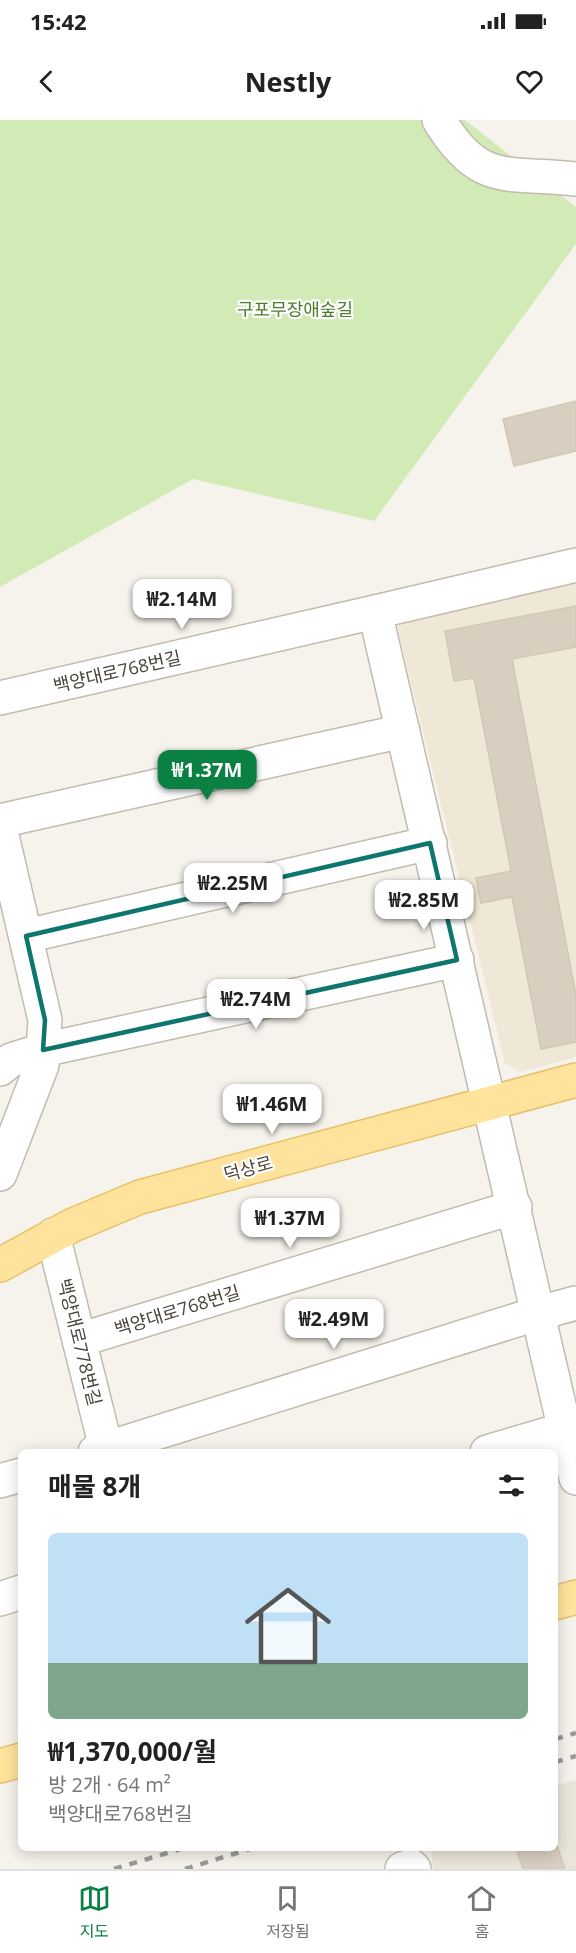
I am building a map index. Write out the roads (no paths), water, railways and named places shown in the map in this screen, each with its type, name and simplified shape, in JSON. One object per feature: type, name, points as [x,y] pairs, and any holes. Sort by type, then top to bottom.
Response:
[{"type":"main road","name":"덕상로","points":[[0,1265],[53,1235],[140,1197],[576,1080]]},
{"type":"main road","points":[[558,1602],[576,1597]]},
{"type":"main road","points":[[0,1766],[18,1761]]},
{"type":"street","points":[[439,120],[451,140],[473,162],[502,175],[576,179]]},
{"type":"street","name":"백양대로768번길","points":[[0,698],[576,565]]},
{"type":"street","points":[[375,612],[491,1102],[576,1478]]},
{"type":"street","points":[[0,821],[404,731]]},
{"type":"street","points":[[0,827],[45,1020],[42,1065],[0,1174]]},
{"type":"street","points":[[26,936],[430,843]]},
{"type":"street","points":[[0,1069],[11,1060],[43,1050],[457,960]]},
{"type":"street","name":"백양대로768번길","points":[[79,1340],[515,1207]]},
{"type":"street","name":"백양대로778번길","points":[[53,1235],[79,1340],[102,1449]]},
{"type":"street","points":[[108,1449],[539,1313],[576,1304]]},
{"type":"street","points":[[497,1449],[565,1429]]},
{"type":"street","points":[[0,1481],[18,1476]]},
{"type":"street","points":[[0,1599],[18,1593]]},
{"type":"railway","points":[[558,1738],[576,1733]]},
{"type":"railway","points":[[558,1761],[576,1756]]},
{"type":"railway","points":[[114,1869],[174,1851]]},
{"type":"railway","points":[[185,1869],[243,1851]]},
{"type":"park label","name":"구포무장애숲길","points":[[295,309]]}]
